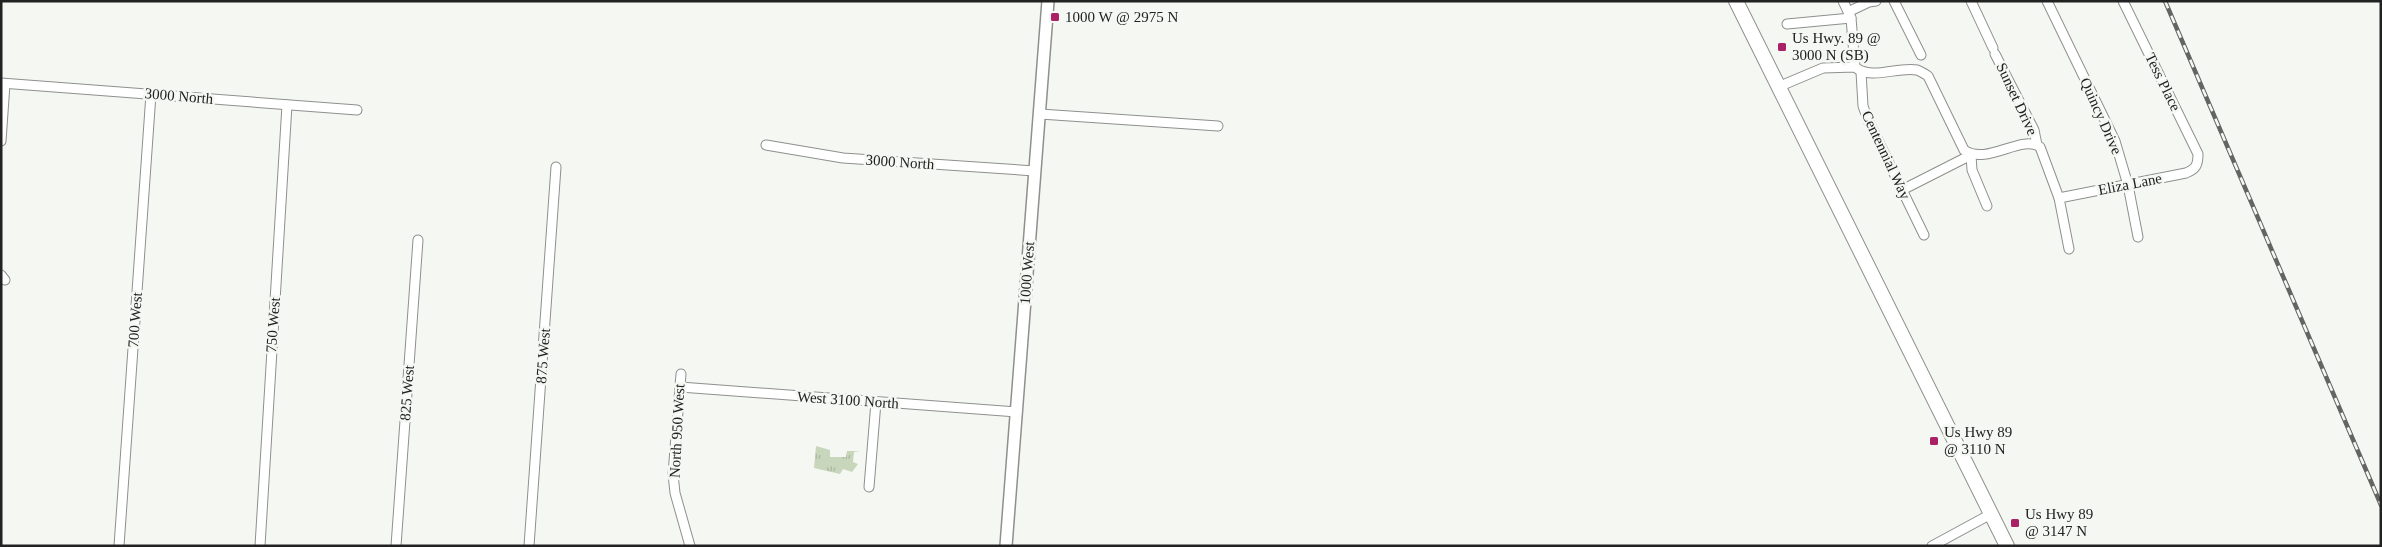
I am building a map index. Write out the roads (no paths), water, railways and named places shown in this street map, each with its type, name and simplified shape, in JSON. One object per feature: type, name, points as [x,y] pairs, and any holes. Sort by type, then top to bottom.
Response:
[{"type":"main road","points":[[1736,1],[2007,546]]},
{"type":"street","name":"1000 West","points":[[1006,546],[1048,1]]},
{"type":"street","name":"Centennial Way","points":[[1843,1],[1850,14],[1863,106],[1924,235]]},
{"type":"street","points":[[1787,24],[1850,14],[1869,2],[1876,1]]},
{"type":"street","points":[[1894,1],[1921,55]]},
{"type":"street","name":"Sunset Drive","points":[[1971,1],[2034,130],[2037,145],[2045,156],[2059,198],[2069,249]]},
{"type":"street","name":"Quincy Drive","points":[[2047,1],[2115,142],[2128,185],[2138,237]]},
{"type":"street","name":"Tess Place","points":[[2123,1],[2198,154],[2198,163]]},
{"type":"street","points":[[1778,87],[1823,68],[1917,70],[1928,76],[1964,150],[1971,155]]},
{"type":"street","points":[[1,141],[3,84]]},
{"type":"street","name":"3000 North","points":[[3,84],[357,110]]},
{"type":"street","name":"700 West","points":[[119,546],[151,94]]},
{"type":"street","name":"750 West","points":[[260,546],[287,105]]},
{"type":"street","points":[[1040,114],[1218,126]]},
{"type":"street","points":[[1902,190],[1971,155],[1982,155],[2029,144],[2037,145]]},
{"type":"street","name":"3000 North","points":[[766,145],[844,158],[1035,171]]},
{"type":"street","points":[[1971,155],[1972,170],[1987,206]]},
{"type":"street","name":"Eliza Lane","points":[[2059,198],[2186,173],[2194,170],[2198,163]]},
{"type":"street","name":"875 West","points":[[530,546],[556,167]]},
{"type":"street","name":"825 West","points":[[396,546],[418,240]]},
{"type":"street","name":"North 950 West","points":[[681,374],[673,474],[675,493],[690,546]]},
{"type":"street","name":"West 3100 North","points":[[680,387],[1017,412]]},
{"type":"street","points":[[869,487],[876,402]]},
{"type":"street","points":[[1932,546],[1991,514]]},
{"type":"railway","points":[[2165,1],[2381,505]]},
{"type":"place","name":"1000 W @ 2975 N","points":[[1055,17]]},
{"type":"place","name":"Us Hwy. 89 @ 3000 N (SB)","points":[[1782,47]]},
{"type":"place","name":"Us Hwy 89 @ 3110 N","points":[[1934,441]]},
{"type":"place","name":"Us Hwy 89 @ 3147 N","points":[[2015,523]]}]
